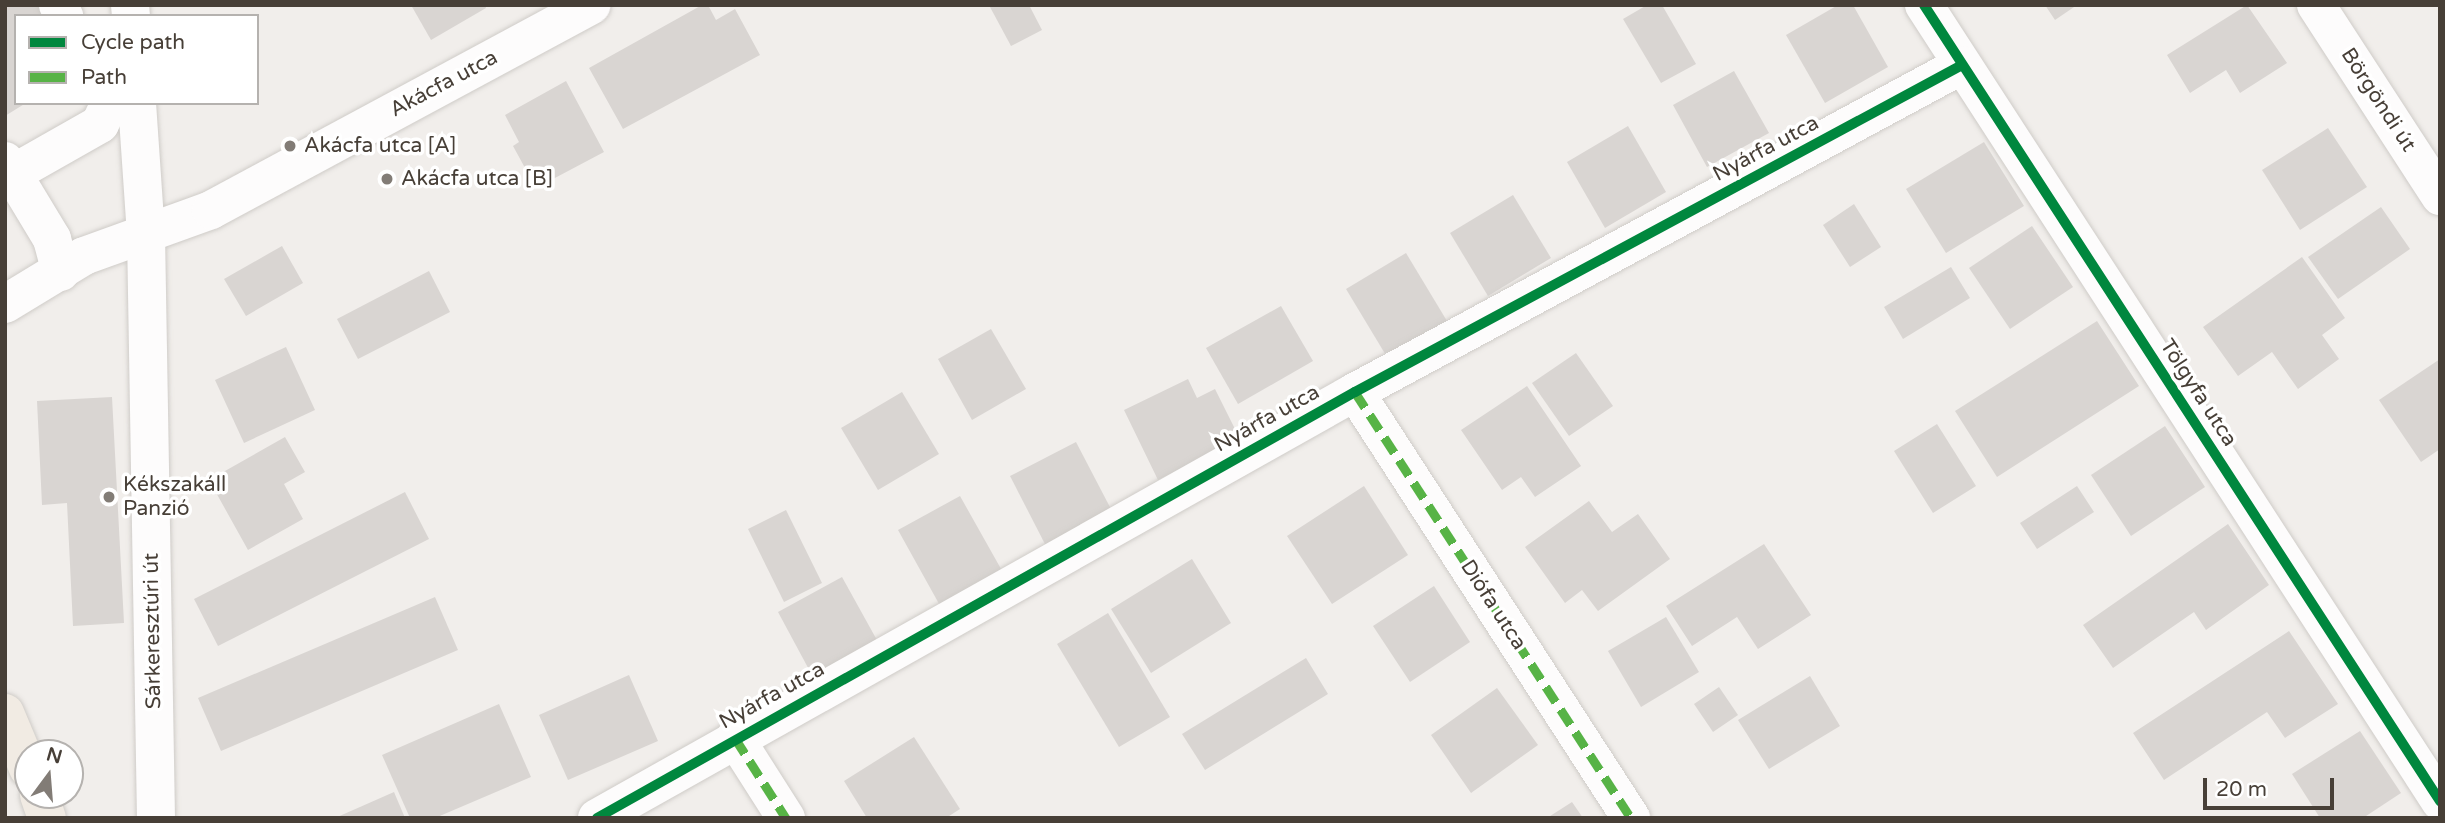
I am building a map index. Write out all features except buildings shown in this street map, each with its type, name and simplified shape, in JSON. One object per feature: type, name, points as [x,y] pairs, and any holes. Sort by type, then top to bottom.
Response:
[{"type":"main road","points":[[5,713],[16,739]]},
{"type":"street","name":"Akácfa utca","points":[[146,234],[211,209],[590,5]]},
{"type":"street","name":"Tölgyfa utca","points":[[1924,5],[2440,801]]},
{"type":"street","name":"Börgöndi út","points":[[2316,5],[2440,196]]},
{"type":"street","name":"Nyárfa utca","points":[[597,818],[735,738],[1355,392],[1962,65]]},
{"type":"street","points":[[66,256],[8,171],[100,124],[109,105]]},
{"type":"street","name":"Sárkeresztúri út","points":[[137,105],[146,234],[156,818]]},
{"type":"street","points":[[5,304],[66,256],[146,234]]},
{"type":"street","name":"Diófa utca","points":[[1355,392],[1631,818]]},
{"type":"street","points":[[735,738],[786,818]]},
{"type":"marked path","points":[[1355,392],[1631,818]]},
{"type":"marked path","points":[[735,738],[786,818]]},
{"type":"cycle path","points":[[1924,5],[2440,801]]},
{"type":"cycle path","points":[[597,818],[1355,392],[1962,65]]},
{"type":"place","name":"Akácfa utca [A]","points":[[290,146]]},
{"type":"place","name":"Akácfa utca [B]","points":[[387,179]]},
{"type":"place","name":"Kékszakáll Panzió","points":[[109,497]]}]
